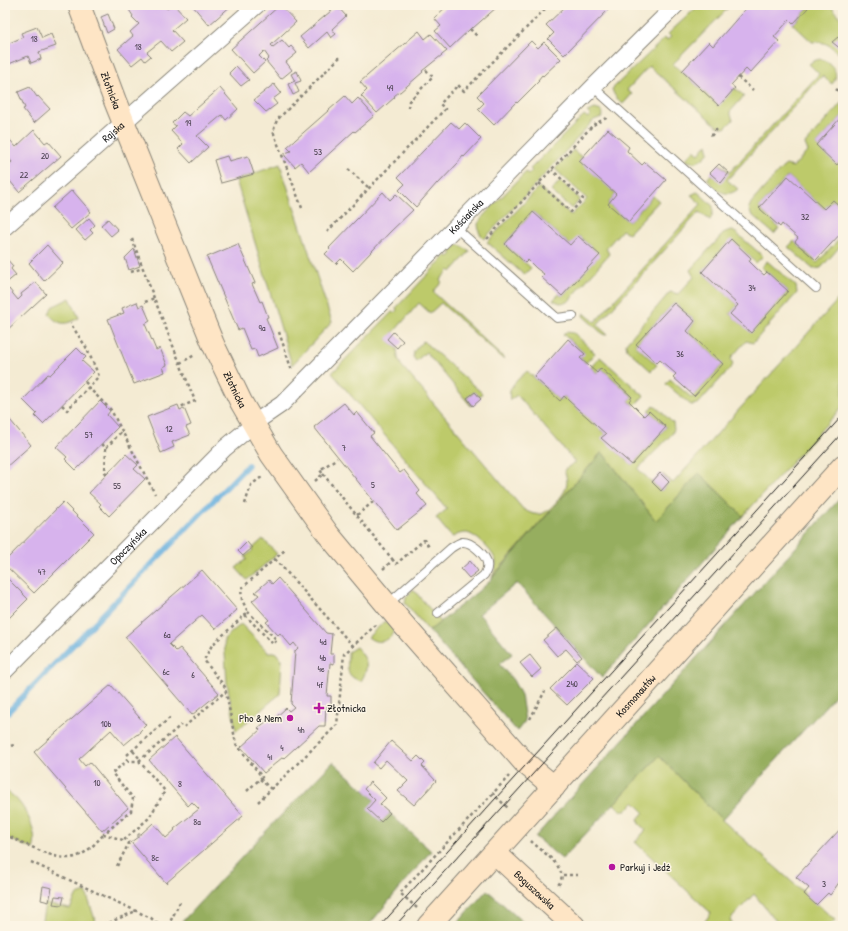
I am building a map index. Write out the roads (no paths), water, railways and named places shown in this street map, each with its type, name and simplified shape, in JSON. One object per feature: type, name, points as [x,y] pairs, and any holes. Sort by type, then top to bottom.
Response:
[{"type":"street","name":"Złotnicka","points":[[79,5],[213,344],[241,402],[271,454],[383,613],[524,762],[554,787]]},
{"type":"street","name":"Rajska","points":[[5,227],[257,5]]},
{"type":"street","name":"Kościańska","points":[[253,424],[282,404],[593,87],[676,5]]},
{"type":"street","name":"Opoczyńska","points":[[5,671],[225,448],[253,424]]},
{"type":"street","name":"Kosmonautów","points":[[424,919],[495,853],[843,466]]},
{"type":"street","name":"Boguszowska","points":[[495,853],[574,926]]},
{"type":"lane","points":[[593,87],[816,288]]},
{"type":"lane","points":[[455,227],[557,318],[573,316]]},
{"type":"lane","points":[[383,613],[451,548],[461,542],[468,542],[476,548],[486,560],[488,565],[484,575],[438,613]]},
{"type":"waterway","points":[[5,715],[248,465]]},
{"type":"tram line","points":[[380,926],[843,415]]},
{"type":"tram line","points":[[395,926],[843,432]]},
{"type":"place","name":"Złotnicka","points":[[319,708]]},
{"type":"place","name":"Pho & Nem","points":[[290,718]]},
{"type":"place","name":"Parkuj i Jedź","points":[[612,867]]}]
